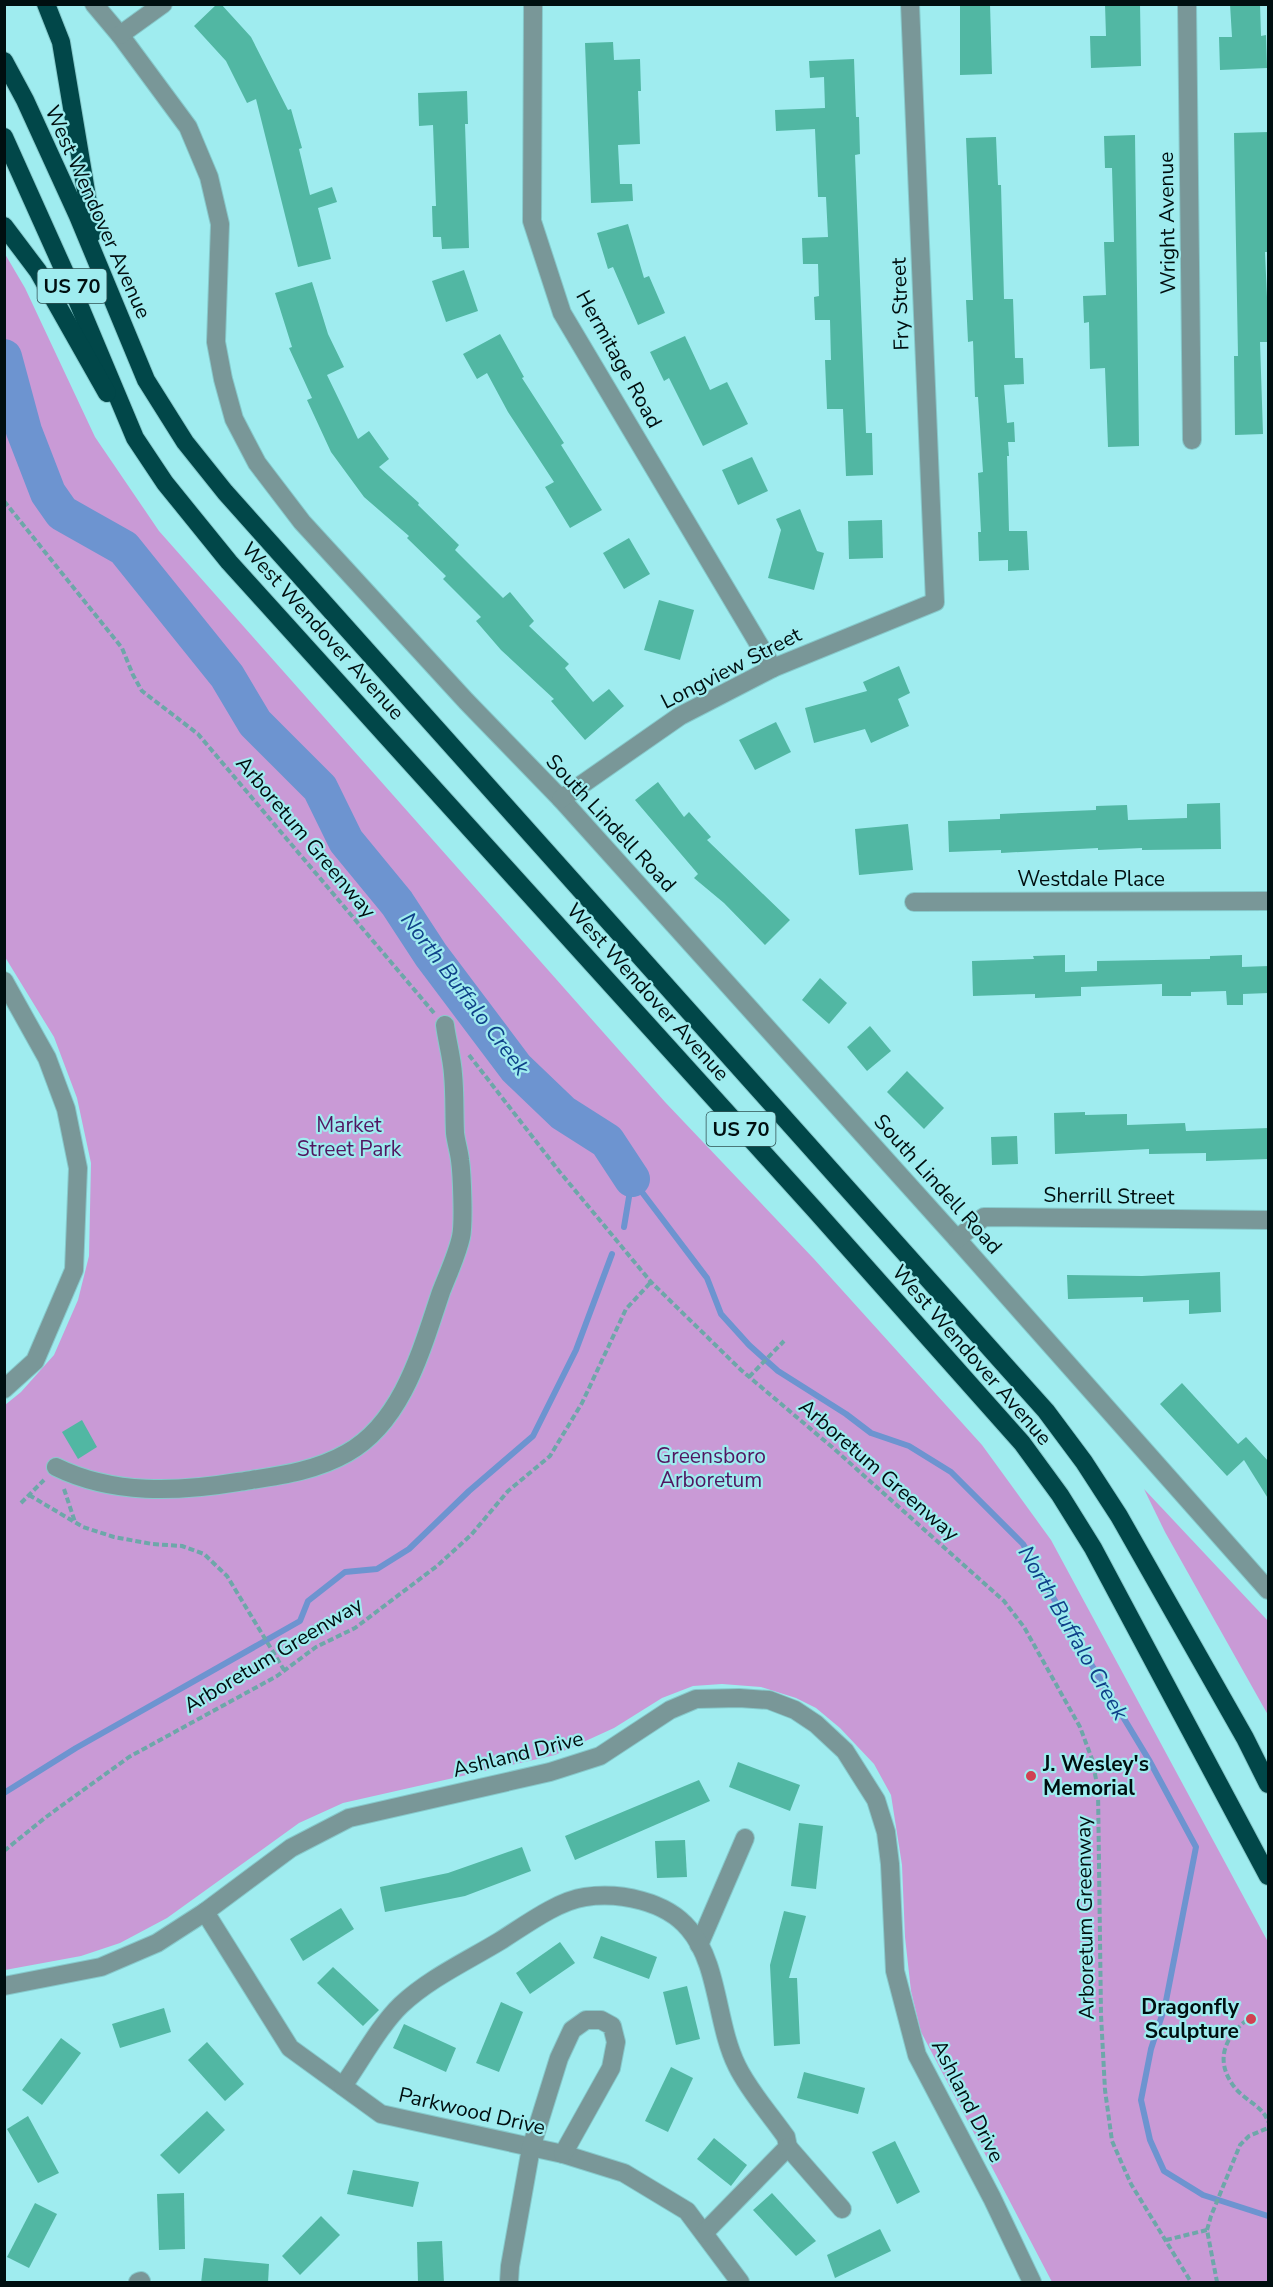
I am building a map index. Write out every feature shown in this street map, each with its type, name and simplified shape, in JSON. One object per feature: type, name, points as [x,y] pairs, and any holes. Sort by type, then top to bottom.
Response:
[{"type":"highway","points":[[46,4],[61,42],[99,268]]},
{"type":"highway","name":"West Wendover Avenue","points":[[4,61],[25,100],[78,216],[146,380],[185,441],[225,492],[1046,1412],[1084,1462],[1119,1516],[1269,1784]]},
{"type":"highway","name":"West Wendover Avenue","points":[[4,137],[71,285],[135,438],[165,483],[230,562],[807,1201],[1022,1443],[1060,1495],[1093,1548],[1269,1876]]},
{"type":"highway","points":[[4,226],[38,271],[94,372],[135,438]]},
{"type":"street","name":"South Lindell Road","points":[[94,4],[120,35],[188,127],[209,177],[220,225],[216,342],[234,419],[257,463],[302,522],[466,701],[561,800],[957,1239],[1269,1590]]},
{"type":"street","points":[[120,35],[163,4]]},
{"type":"street","name":"Hermitage Road","points":[[532,4],[532,220],[562,313],[773,668]]},
{"type":"street","name":"Fry Street","points":[[910,4],[935,602]]},
{"type":"street","name":"Wright Avenue","points":[[1187,4],[1192,440]]},
{"type":"street","name":"Longview Street","points":[[561,800],[680,716],[773,668],[935,602]]},
{"type":"street","name":"Westdale Place","points":[[914,902],[1269,901]]},
{"type":"street","points":[[4,981],[47,1058],[66,1109],[78,1168],[74,1270],[35,1361],[4,1389]]},
{"type":"street","points":[[56,1467],[74,1476],[130,1489],[215,1486],[280,1476],[321,1465],[349,1452],[375,1432],[395,1404],[416,1363],[461,1236],[460,1161],[455,1136],[453,1074],[444,1025]]},
{"type":"street","name":"Sherrill Street","points":[[957,1239],[984,1217],[1269,1220]]},
{"type":"street","name":"Ashland Drive","points":[[4,1986],[101,1967],[157,1943],[205,1912],[291,1848],[350,1818],[550,1772],[600,1756],[670,1710],[696,1699],[769,1700],[795,1710],[816,1724],[846,1751],[876,1800],[886,1832],[890,1863],[895,1971],[913,2043],[917,2055],[992,2198],[1032,2283]]},
{"type":"street","points":[[699,1945],[745,1838]]},
{"type":"street","points":[[343,2086],[399,2007],[420,1989],[555,1908],[583,1897],[612,1896],[644,1902],[671,1912],[690,1930],[699,1945],[710,1974],[723,2028],[737,2066],[786,2137],[788,2147],[842,2209]]},
{"type":"street","name":"Parkwood Drive","points":[[205,1912],[290,2048],[381,2114],[563,2154],[624,2173],[687,2211],[741,2283]]},
{"type":"street","points":[[509,2283],[531,2148],[559,2058],[572,2030],[586,2020],[601,2019],[612,2026],[616,2042],[611,2068],[563,2154]]},
{"type":"street","points":[[704,2233],[788,2147]]},
{"type":"path","name":"Arboretum Greenway","points":[[4,501],[122,648],[142,691],[198,734],[444,1025]]},
{"type":"path","name":"Arboretum Greenway","points":[[468,1054],[559,1171],[651,1282],[749,1377],[832,1447],[1004,1601],[1024,1628],[1080,1727],[1092,1759],[1098,1789],[1101,2015],[1105,2090],[1112,2141],[1131,2184],[1191,2283]]},
{"type":"path","name":"Arboretum Greenway","points":[[4,1851],[46,1817],[129,1757],[284,1670],[315,1647],[355,1628],[437,1566],[471,1535],[508,1491],[550,1456],[582,1403],[626,1309],[651,1282]]},
{"type":"path","points":[[749,1377],[784,1341]]},
{"type":"path","points":[[56,1467],[75,1522]]},
{"type":"path","points":[[29,1495],[75,1522],[114,1537],[152,1544],[182,1545],[204,1554],[227,1576],[284,1670]]},
{"type":"path","points":[[1247,2020],[1233,2030],[1226,2044],[1223,2058],[1228,2076],[1237,2090],[1260,2109],[1269,2122]]},
{"type":"path","points":[[1217,2283],[1207,2230],[1211,2216],[1240,2145],[1249,2136],[1269,2128]]},
{"type":"path","points":[[1166,2240],[1207,2230]]},
{"type":"green space","points":[[5,254],[25,288],[95,437],[159,531],[665,1102],[814,1259],[982,1445],[1051,1540],[1268,1942],[1268,2282],[1052,2282],[921,2032],[911,1991],[905,1937],[902,1865],[891,1795],[874,1764],[840,1728],[816,1708],[796,1698],[761,1687],[722,1684],[693,1686],[662,1698],[614,1728],[555,1755],[343,1803],[299,1823],[167,1918],[120,1943],[81,1956],[5,1970],[5,1405],[21,1392],[54,1355],[78,1300],[89,1256],[91,1163],[77,1098],[54,1037],[5,957]]},
{"type":"green space","points":[[1144,1489],[1268,1621],[1268,1715],[1165,1532]]},
{"type":"building","points":[[217,4],[221,4],[251,37],[288,110],[291,109],[302,148],[299,149],[310,195],[332,187],[337,202],[318,208],[331,259],[298,267],[256,99],[247,103],[226,61],[194,26]]},
{"type":"building","points":[[960,4],[990,4],[992,74],[960,75]]},
{"type":"building","points":[[1105,4],[1140,4],[1141,66],[1091,68],[1090,36],[1106,36]]},
{"type":"building","points":[[1230,4],[1260,4],[1261,36],[1266,35],[1267,68],[1220,70],[1219,37],[1232,37]]},
{"type":"building","points":[[613,42],[614,60],[640,59],[641,91],[638,91],[640,144],[618,145],[620,184],[632,184],[633,201],[591,203],[585,43]]},
{"type":"building","points":[[854,59],[856,117],[859,117],[860,154],[855,155],[866,433],[872,433],[873,475],[846,476],[843,409],[827,409],[825,360],[831,360],[830,320],[815,320],[814,297],[819,296],[818,264],[803,264],[802,238],[828,237],[826,197],[818,197],[815,129],[776,131],[775,110],[825,108],[824,77],[810,78],[809,61]]},
{"type":"building","points":[[467,91],[468,124],[465,124],[469,248],[442,249],[441,237],[433,237],[432,206],[436,206],[433,125],[419,126],[418,93]]},
{"type":"building","points":[[1269,132],[1269,252],[1265,252],[1269,342],[1260,342],[1263,434],[1235,435],[1234,356],[1238,356],[1234,133]]},
{"type":"building","points":[[1135,135],[1139,446],[1108,447],[1105,368],[1090,369],[1089,322],[1084,323],[1083,296],[1106,295],[1104,242],[1114,242],[1112,168],[1105,168],[1104,136]]},
{"type":"building","points":[[996,137],[998,185],[1001,185],[1004,299],[1013,299],[1015,358],[1023,358],[1024,384],[1004,385],[1007,423],[1014,422],[1015,442],[1008,442],[1009,456],[1007,456],[1009,531],[1027,531],[1029,570],[1008,571],[1008,560],[979,561],[978,532],[981,532],[978,473],[983,472],[978,397],[975,397],[973,341],[968,342],[966,300],[973,300],[966,138]]},
{"type":"building","points":[[628,224],[644,278],[649,276],[665,313],[638,325],[613,267],[608,269],[597,233]]},
{"type":"building","points":[[464,270],[478,311],[446,322],[432,281]]},
{"type":"building","points":[[312,282],[328,334],[344,367],[327,375],[358,439],[369,431],[389,459],[379,467],[419,503],[418,505],[459,545],[455,550],[503,598],[510,592],[534,621],[529,626],[569,664],[565,668],[593,702],[609,689],[624,706],[585,740],[551,701],[554,699],[501,650],[476,621],[481,617],[443,579],[446,576],[407,538],[409,536],[364,497],[331,452],[307,400],[312,398],[289,348],[292,347],[275,293]]},
{"type":"building","points":[[500,334],[524,377],[522,378],[564,443],[561,445],[602,510],[570,528],[545,487],[554,482],[508,412],[487,373],[477,379],[463,354]]},
{"type":"building","points":[[685,336],[710,390],[727,382],[748,424],[703,446],[669,378],[664,381],[650,352]]},
{"type":"building","points":[[752,457],[768,491],[738,505],[722,470]]},
{"type":"building","points":[[800,509],[817,551],[824,553],[814,590],[768,578],[781,530],[776,519]]},
{"type":"building","points":[[882,520],[883,558],[849,559],[848,521]]},
{"type":"building","points":[[629,538],[650,574],[624,589],[603,553]]},
{"type":"building","points":[[659,600],[694,610],[680,660],[644,650]]},
{"type":"building","points":[[899,666],[910,693],[898,699],[909,726],[871,743],[865,729],[814,743],[805,708],[867,691],[863,682]]},
{"type":"building","points":[[776,722],[791,752],[755,770],[739,740]]},
{"type":"building","points":[[658,782],[684,817],[689,812],[711,837],[707,840],[790,920],[765,945],[724,903],[694,878],[698,874],[635,800]]},
{"type":"building","points":[[1220,803],[1221,849],[1098,850],[1098,848],[1001,853],[1001,850],[949,852],[948,821],[1000,819],[1000,814],[1096,810],[1096,806],[1127,805],[1128,820],[1187,818],[1187,804]]},
{"type":"building","points":[[908,824],[913,870],[859,875],[855,829]]},
{"type":"building","points":[[1065,955],[1065,972],[1097,971],[1097,961],[1210,959],[1210,956],[1242,955],[1242,967],[1269,966],[1269,993],[1243,994],[1243,1005],[1227,1005],[1226,991],[1191,992],[1191,996],[1162,996],[1162,984],[1081,987],[1081,996],[1035,998],[1035,994],[973,996],[972,961],[1034,959],[1033,956]]},
{"type":"building","points":[[820,978],[847,1003],[829,1024],[802,1000]]},
{"type":"building","points":[[870,1026],[891,1051],[867,1071],[847,1047]]},
{"type":"building","points":[[907,1071],[944,1108],[924,1129],[887,1092]]},
{"type":"building","points":[[1085,1112],[1085,1115],[1127,1114],[1127,1125],[1185,1123],[1186,1131],[1269,1128],[1269,1159],[1206,1161],[1206,1153],[1149,1154],[1149,1149],[1055,1154],[1054,1113]]},
{"type":"building","points":[[1017,1136],[1018,1164],[992,1165],[991,1137]]},
{"type":"building","points":[[1220,1272],[1221,1312],[1189,1314],[1189,1300],[1143,1302],[1143,1297],[1068,1299],[1067,1275],[1142,1276]]},
{"type":"building","points":[[1182,1383],[1238,1444],[1246,1437],[1269,1462],[1269,1500],[1244,1460],[1227,1476],[1160,1404]]},
{"type":"building","points":[[82,1420],[97,1447],[78,1459],[62,1432]]},
{"type":"building","points":[[738,1762],[800,1785],[790,1811],[729,1787]]},
{"type":"building","points":[[699,1780],[710,1801],[575,1860],[565,1836]]},
{"type":"building","points":[[799,1823],[823,1826],[816,1889],[791,1886]]},
{"type":"building","points":[[685,1840],[687,1877],[657,1878],[655,1841]]},
{"type":"building","points":[[522,1847],[531,1871],[465,1896],[385,1912],[380,1887],[448,1873]]},
{"type":"building","points":[[341,1908],[354,1929],[303,1961],[290,1939]]},
{"type":"building","points":[[784,1911],[806,1916],[789,1978],[797,1978],[800,2044],[774,2046],[770,1965]]},
{"type":"building","points":[[601,1936],[657,1957],[649,1979],[593,1958]]},
{"type":"building","points":[[560,1942],[575,1963],[530,1994],[516,1973]]},
{"type":"building","points":[[333,1967],[379,2010],[363,2026],[317,1983]]},
{"type":"building","points":[[687,1986],[700,2039],[676,2045],[663,1992]]},
{"type":"building","points":[[501,2002],[523,2012],[499,2072],[476,2063]]},
{"type":"building","points":[[164,2008],[171,2032],[120,2048],[112,2024]]},
{"type":"building","points":[[404,2024],[456,2048],[446,2072],[393,2048]]},
{"type":"building","points":[[61,2038],[81,2053],[42,2105],[22,2090]]},
{"type":"building","points":[[207,2042],[244,2084],[225,2101],[188,2060]]},
{"type":"building","points":[[671,2067],[693,2078],[668,2132],[645,2121]]},
{"type":"building","points":[[804,2072],[865,2088],[858,2114],[797,2098]]},
{"type":"building","points":[[207,2111],[225,2130],[179,2174],[160,2155]]},
{"type":"building","points":[[28,2116],[59,2173],[38,2183],[7,2129]]},
{"type":"building","points":[[714,2138],[747,2165],[731,2186],[697,2159]]},
{"type":"building","points":[[895,2141],[920,2192],[897,2204],[872,2152]]},
{"type":"building","points":[[353,2170],[419,2182],[413,2207],[347,2194]]},
{"type":"building","points":[[184,2193],[185,2249],[159,2250],[157,2194]]},
{"type":"building","points":[[772,2193],[816,2241],[796,2256],[753,2210]]},
{"type":"building","points":[[35,2203],[57,2214],[29,2268],[7,2257]]},
{"type":"building","points":[[321,2216],[340,2235],[300,2275],[282,2256]]},
{"type":"building","points":[[880,2229],[891,2251],[835,2278],[827,2255]]},
{"type":"building","points":[[442,2241],[444,2283],[418,2283],[417,2242]]},
{"type":"building","points":[[204,2258],[269,2264],[268,2283],[201,2283]]},
{"type":"waterway","name":"North Buffalo Creek","points":[[4,357],[24,431],[48,493],[62,513],[124,548],[227,676],[255,723],[320,788],[346,841],[397,903],[431,955],[516,1068],[563,1113],[607,1141],[632,1179]]},
{"type":"waterway","name":"North Buffalo Creek","points":[[632,1179],[707,1278],[721,1314],[749,1345],[778,1371],[846,1414],[871,1433],[909,1446],[951,1472],[1023,1544],[1085,1654],[1149,1760],[1196,1847],[1165,2006],[1151,2049],[1141,2100],[1150,2140],[1164,2171],[1203,2195],[1268,2216]]},
{"type":"waterway","points":[[624,1227],[632,1179]]},
{"type":"waterway","points":[[4,1793],[76,1748],[300,1621],[308,1601],[345,1572],[377,1569],[409,1549],[469,1491],[533,1436],[576,1350],[612,1254]]},
{"type":"place","name":"J. Wesley's Memorial","points":[[1031,1776]]},
{"type":"place","name":"Dragonfly Sculpture","points":[[1251,2019]]},
{"type":"park label","name":"Market Street Park","points":[[349,1137]]},
{"type":"park label","name":"Greensboro Arboretum","points":[[711,1468]]}]
